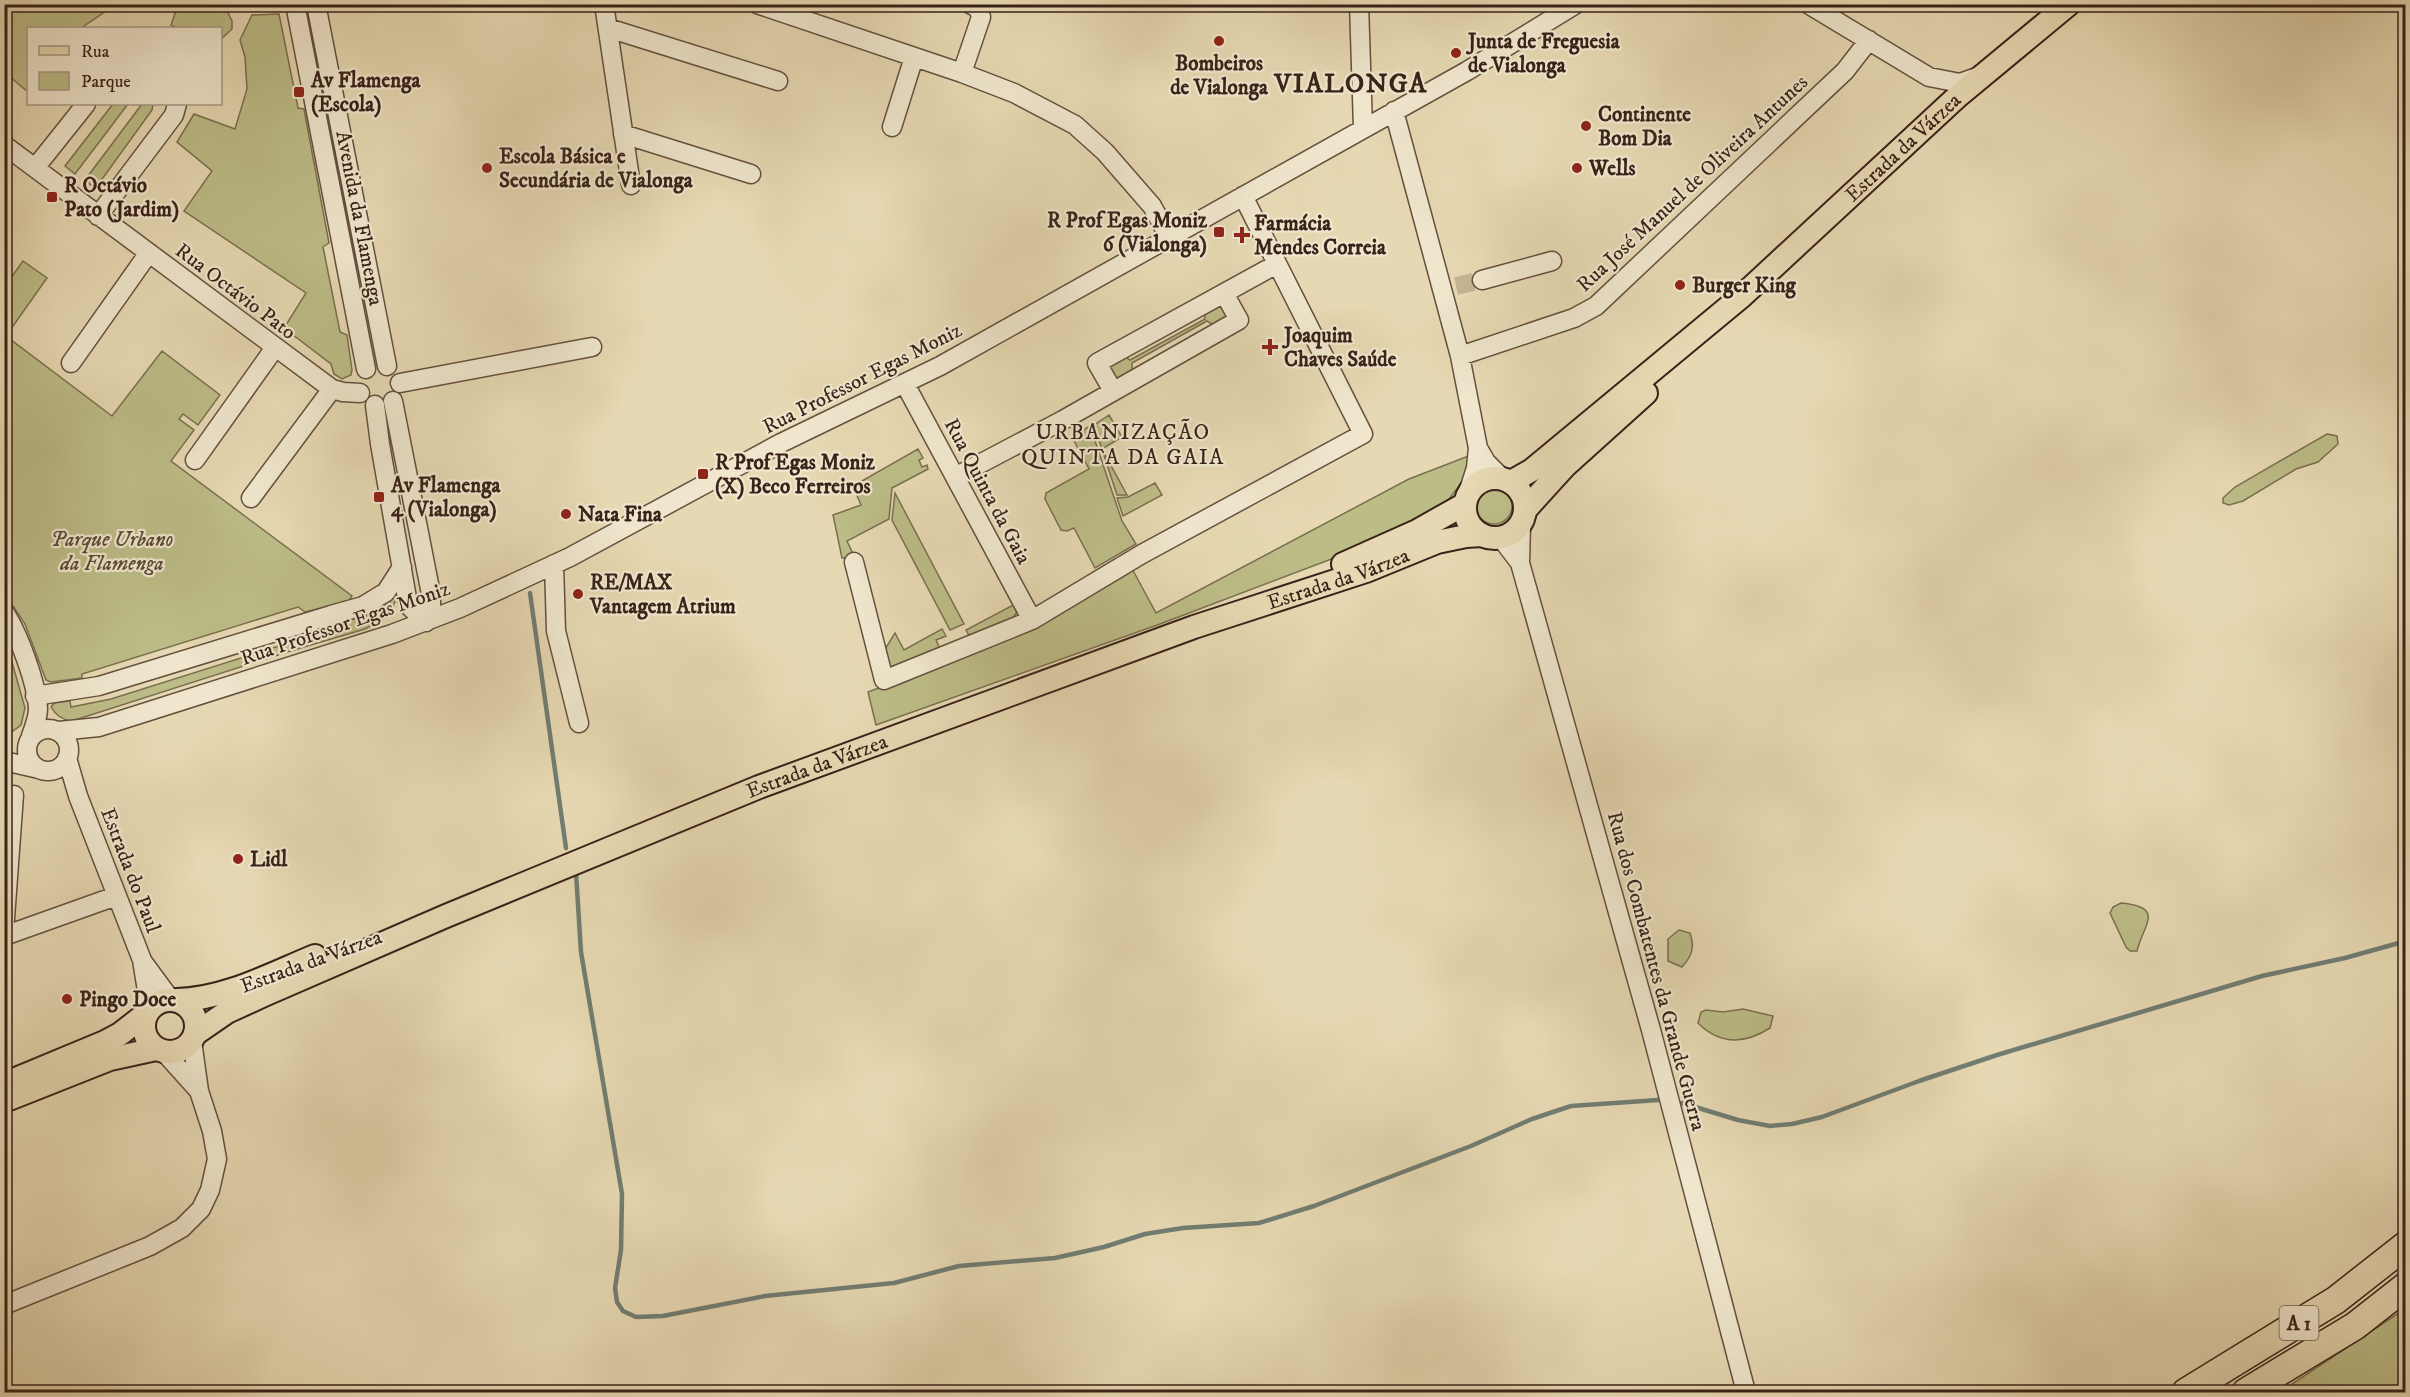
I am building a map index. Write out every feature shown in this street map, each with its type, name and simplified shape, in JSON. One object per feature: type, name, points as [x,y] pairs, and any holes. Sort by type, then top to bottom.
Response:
[{"type":"highway","name":"A 1","points":[[2186,1392],[2336,1300],[2406,1245]]},
{"type":"highway","name":"A 1","points":[[2246,1392],[2355,1326],[2406,1286]]},
{"type":"main road","name":"Estrada da Várzea","points":[[1194,627],[1418,531],[1467,499],[1483,480],[1507,480],[1532,470],[1742,296],[1936,116],[2068,4]]},
{"type":"main road","name":"Estrada da Várzea","points":[[4,1101],[110,1059],[160,1051],[180,1051],[194,1037],[227,1012],[246,1003],[446,916],[759,787],[1194,627],[1366,571],[1437,542],[1466,536],[1491,536],[1516,530],[1523,517],[1565,466],[1686,357],[1742,296]]},
{"type":"main road","points":[[1507,480],[1523,495],[1523,517]]},
{"type":"main road","points":[[1467,499],[1468,522],[1491,536]]},
{"type":"main road","name":"Estrada da Várzea","points":[[4,1084],[105,1042],[120,1034],[159,1002],[200,1000],[323,953],[446,916]]},
{"type":"main road","points":[[174,1000],[191,1010],[195,1018],[194,1037]]},
{"type":"main road","points":[[148,1011],[143,1029],[146,1038],[160,1051]]},
{"type":"street","name":"Avenida da Flamenga","points":[[295,4],[366,369]]},
{"type":"street","name":"Avenida da Flamenga","points":[[316,4],[387,366]]},
{"type":"street","points":[[604,4],[631,185]]},
{"type":"street","points":[[757,4],[962,73],[1014,93],[1075,125],[1105,152],[1152,206],[1169,237]]},
{"type":"street","points":[[962,73],[981,17],[978,8],[970,4]]},
{"type":"street","points":[[1359,4],[1363,128]]},
{"type":"street","name":"Rua Professor Egas Moniz","points":[[57,731],[99,728],[392,634],[460,608],[554,564],[781,443],[905,384],[1467,71],[1576,4]]},
{"type":"street","points":[[1808,4],[1929,77],[1960,82],[1984,74]]},
{"type":"street","points":[[608,28],[778,81]]},
{"type":"street","name":"Rua José Manuel de Oliveira Antunes","points":[[1460,356],[1574,318],[1596,306],[1845,71],[1869,40]]},
{"type":"street","points":[[892,127],[914,57]]},
{"type":"street","points":[[1929,77],[1939,92],[1940,100],[1936,116]]},
{"type":"street","points":[[35,168],[85,105]]},
{"type":"street","points":[[98,216],[174,115],[177,105]]},
{"type":"street","points":[[1394,111],[1449,288],[1478,448],[1476,468],[1467,499]]},
{"type":"street","points":[[623,134],[751,174]]},
{"type":"street","name":"Rua Octávio Pato","points":[[4,145],[332,389],[343,393],[360,393]]},
{"type":"street","points":[[854,562],[884,680],[1032,620],[1142,554],[1363,434],[1243,196]]},
{"type":"street","points":[[71,363],[148,254]]},
{"type":"street","points":[[1482,280],[1552,261]]},
{"type":"street","points":[[1113,391],[1097,363],[1277,264]]},
{"type":"street","points":[[955,477],[1239,320],[1224,293]]},
{"type":"street","points":[[400,383],[592,347]]},
{"type":"street","points":[[195,460],[274,348]]},
{"type":"street","points":[[376,365],[387,366],[398,376],[400,383],[397,396],[387,404],[375,405],[360,393],[360,380],[366,369],[376,365]]},
{"type":"street","name":"Rua Quinta da Gaia","points":[[905,384],[1032,620]]},
{"type":"street","points":[[251,498],[332,389]]},
{"type":"street","points":[[375,405],[407,598],[411,608],[426,622],[431,608],[431,594],[393,401]]},
{"type":"street","points":[[1478,448],[1486,462],[1507,480]]},
{"type":"street","name":"Rua dos Combatentes da Grande Guerra","points":[[1523,517],[1520,563],[1652,1030],[1746,1392]]},
{"type":"street","name":"Rua dos Combatentes da Grande Guerra","points":[[1491,536],[1520,563]]},
{"type":"street","points":[[554,564],[556,631],[579,723]]},
{"type":"street","points":[[37,703],[363,606],[386,592],[402,567]]},
{"type":"street","points":[[431,594],[446,606],[460,608]]},
{"type":"street","points":[[392,634],[407,598]]},
{"type":"street","points":[[4,612],[12,623],[22,648],[37,703],[57,731],[66,739],[68,755],[58,768],[43,770],[4,761]]},
{"type":"street","points":[[37,703],[27,754],[29,761],[43,770]]},
{"type":"street","name":"Rua Professor Egas Moniz","points":[[68,755],[99,728]]},
{"type":"street","points":[[4,752],[30,739],[43,729],[57,731]]},
{"type":"street","name":"Estrada do Paul","points":[[68,755],[78,796],[142,960],[148,1011]]},
{"type":"street","name":"Estrada do Paul","points":[[43,770],[78,796]]},
{"type":"street","points":[[14,795],[4,934],[116,896]]},
{"type":"street","name":"Estrada do Paul","points":[[142,960],[174,1000]]},
{"type":"street","points":[[4,1305],[150,1246],[182,1228],[201,1209],[210,1191],[217,1159],[212,1131],[199,1091],[194,1037]]},
{"type":"street","points":[[160,1051],[199,1091]]},
{"type":"green space","points":[[5,4],[115,5],[82,27],[27,27],[27,91],[5,73]]},
{"type":"green space","points":[[178,5],[224,5],[232,21],[232,29],[222,38],[222,27],[174,27],[171,25]]},
{"type":"green space","points":[[279,14],[298,108],[304,109],[329,243],[323,247],[340,332],[347,335],[352,370],[351,375],[342,379],[334,374],[331,364],[284,328],[306,293],[184,211],[212,171],[177,142],[194,114],[235,129],[247,89],[245,57],[240,40],[252,15]]},
{"type":"green space","points":[[112,105],[127,105],[75,174],[65,166]]},
{"type":"green space","points":[[141,105],[153,105],[152,110],[95,189],[85,180]]},
{"type":"green space","name":"Parque Urbano da Flamenga","points":[[23,261],[47,278],[6,336],[112,416],[162,351],[220,395],[198,425],[183,414],[179,419],[194,430],[171,461],[352,596],[348,602],[305,612],[298,607],[82,674],[82,678],[51,682],[46,680],[25,624],[5,594],[5,286]]},
{"type":"green space","points":[[1220,302],[1227,314],[1225,321],[1216,327],[1207,321],[1132,363],[1132,374],[1123,378],[1114,376],[1109,364],[1121,354],[1130,360],[1205,319],[1204,306]]},
{"type":"green space","points":[[1109,415],[1122,437],[1102,449],[1127,495],[1117,495],[1094,425]]},
{"type":"green space","points":[[1090,426],[1122,521],[1136,544],[1095,568],[1074,528],[1067,531],[1061,530],[1045,499],[1046,493],[1089,469],[1072,437]]},
{"type":"green space","points":[[2327,434],[2337,436],[2338,444],[2318,462],[2296,469],[2243,501],[2229,505],[2223,503],[2223,498],[2235,487]]},
{"type":"green space","points":[[918,449],[923,458],[919,460],[922,467],[927,465],[928,469],[892,488],[889,519],[847,541],[855,558],[842,558],[833,515],[861,505],[853,486]]},
{"type":"green space","points":[[1471,455],[1463,481],[1446,503],[1350,552],[1160,624],[876,725],[868,692],[933,668],[1130,565],[1156,613],[1409,479]]},
{"type":"green space","points":[[1155,483],[1162,495],[1123,516],[1117,498],[1128,497]]},
{"type":"green space","points":[[1494,488],[1507,493],[1512,506],[1507,519],[1494,524],[1481,519],[1476,506],[1481,493]]},
{"type":"green space","points":[[895,493],[964,624],[950,630],[892,520]]},
{"type":"green space","points":[[393,598],[396,599],[390,615],[365,629],[72,721],[60,717],[51,707],[54,703],[70,701],[71,707],[111,699],[333,629],[335,623],[368,616]]},
{"type":"green space","points":[[1015,604],[1017,612],[1013,618],[970,637],[966,630]]},
{"type":"green space","points":[[942,629],[946,636],[936,640],[940,649],[891,668],[888,666],[882,654],[895,633],[904,650]]},
{"type":"green space","points":[[4,634],[25,708],[21,725],[5,737]]},
{"type":"green space","points":[[2121,903],[2135,905],[2147,913],[2148,919],[2137,951],[2130,951],[2126,947],[2110,913],[2113,907]]},
{"type":"green space","points":[[1679,930],[1690,933],[1692,943],[1690,955],[1682,967],[1668,961],[1668,939]]},
{"type":"green space","points":[[1743,1009],[1773,1016],[1770,1028],[1751,1037],[1733,1040],[1715,1035],[1698,1023],[1701,1012],[1706,1010],[1723,1012]]},
{"type":"green space","points":[[2405,1309],[2405,1392],[2280,1392]]},
{"type":"waterway","points":[[530,593],[566,848]]},
{"type":"waterway","points":[[576,873],[581,952],[622,1194],[621,1250],[615,1288],[617,1302],[623,1311],[636,1317],[663,1316],[765,1296],[894,1283],[959,1266],[1055,1258],[1104,1247],[1145,1234],[1183,1228],[1259,1223],[1314,1206],[1471,1146],[1532,1119],[1571,1106],[1658,1100]]},
{"type":"waterway","points":[[1682,1103],[1738,1120],[1770,1126],[1792,1124],[1822,1117],[1997,1055],[2262,976],[2345,958],[2406,941]]},
{"type":"tunnel","points":[[1456,286],[1482,280]]},
{"type":"place","name":"Bombeiros de Vialonga","points":[[1219,41]]},
{"type":"place","name":"Junta de Freguesia de Vialonga","points":[[1456,53]]},
{"type":"place","name":"Av Flamenga (Escola)","points":[[299,92]]},
{"type":"place","name":"Continente Bom Dia","points":[[1586,126]]},
{"type":"place","name":"Escola Básica e Secundária de Vialonga","points":[[487,168]]},
{"type":"place","name":"Wells","points":[[1577,168]]},
{"type":"place","name":"R Octávio Pato (Jardim)","points":[[52,197]]},
{"type":"place","name":"R Prof Egas Moniz 6 (Vialonga)","points":[[1219,232]]},
{"type":"place","name":"Farmácia Mendes Correia","points":[[1242,235]]},
{"type":"place","name":"Burger King","points":[[1680,285]]},
{"type":"place","name":"Joaquim Chaves Saúde","points":[[1270,347]]},
{"type":"place","name":"R Prof Egas Moniz (X) Beco Ferreiros","points":[[703,474]]},
{"type":"place","name":"Av Flamenga 4 (Vialonga)","points":[[379,497]]},
{"type":"place","name":"Nata Fina","points":[[566,514]]},
{"type":"place","name":"RE/MAX Vantagem Atrium","points":[[578,594]]},
{"type":"place","name":"Lidl","points":[[238,859]]},
{"type":"place","name":"Pingo Doce","points":[[67,999]]},
{"type":"district","name":"VIALONGA","points":[[1351,83]]},
{"type":"district","name":"URBANIZAÇÃO QUINTA DA GAIA","points":[[1123,444]]}]
